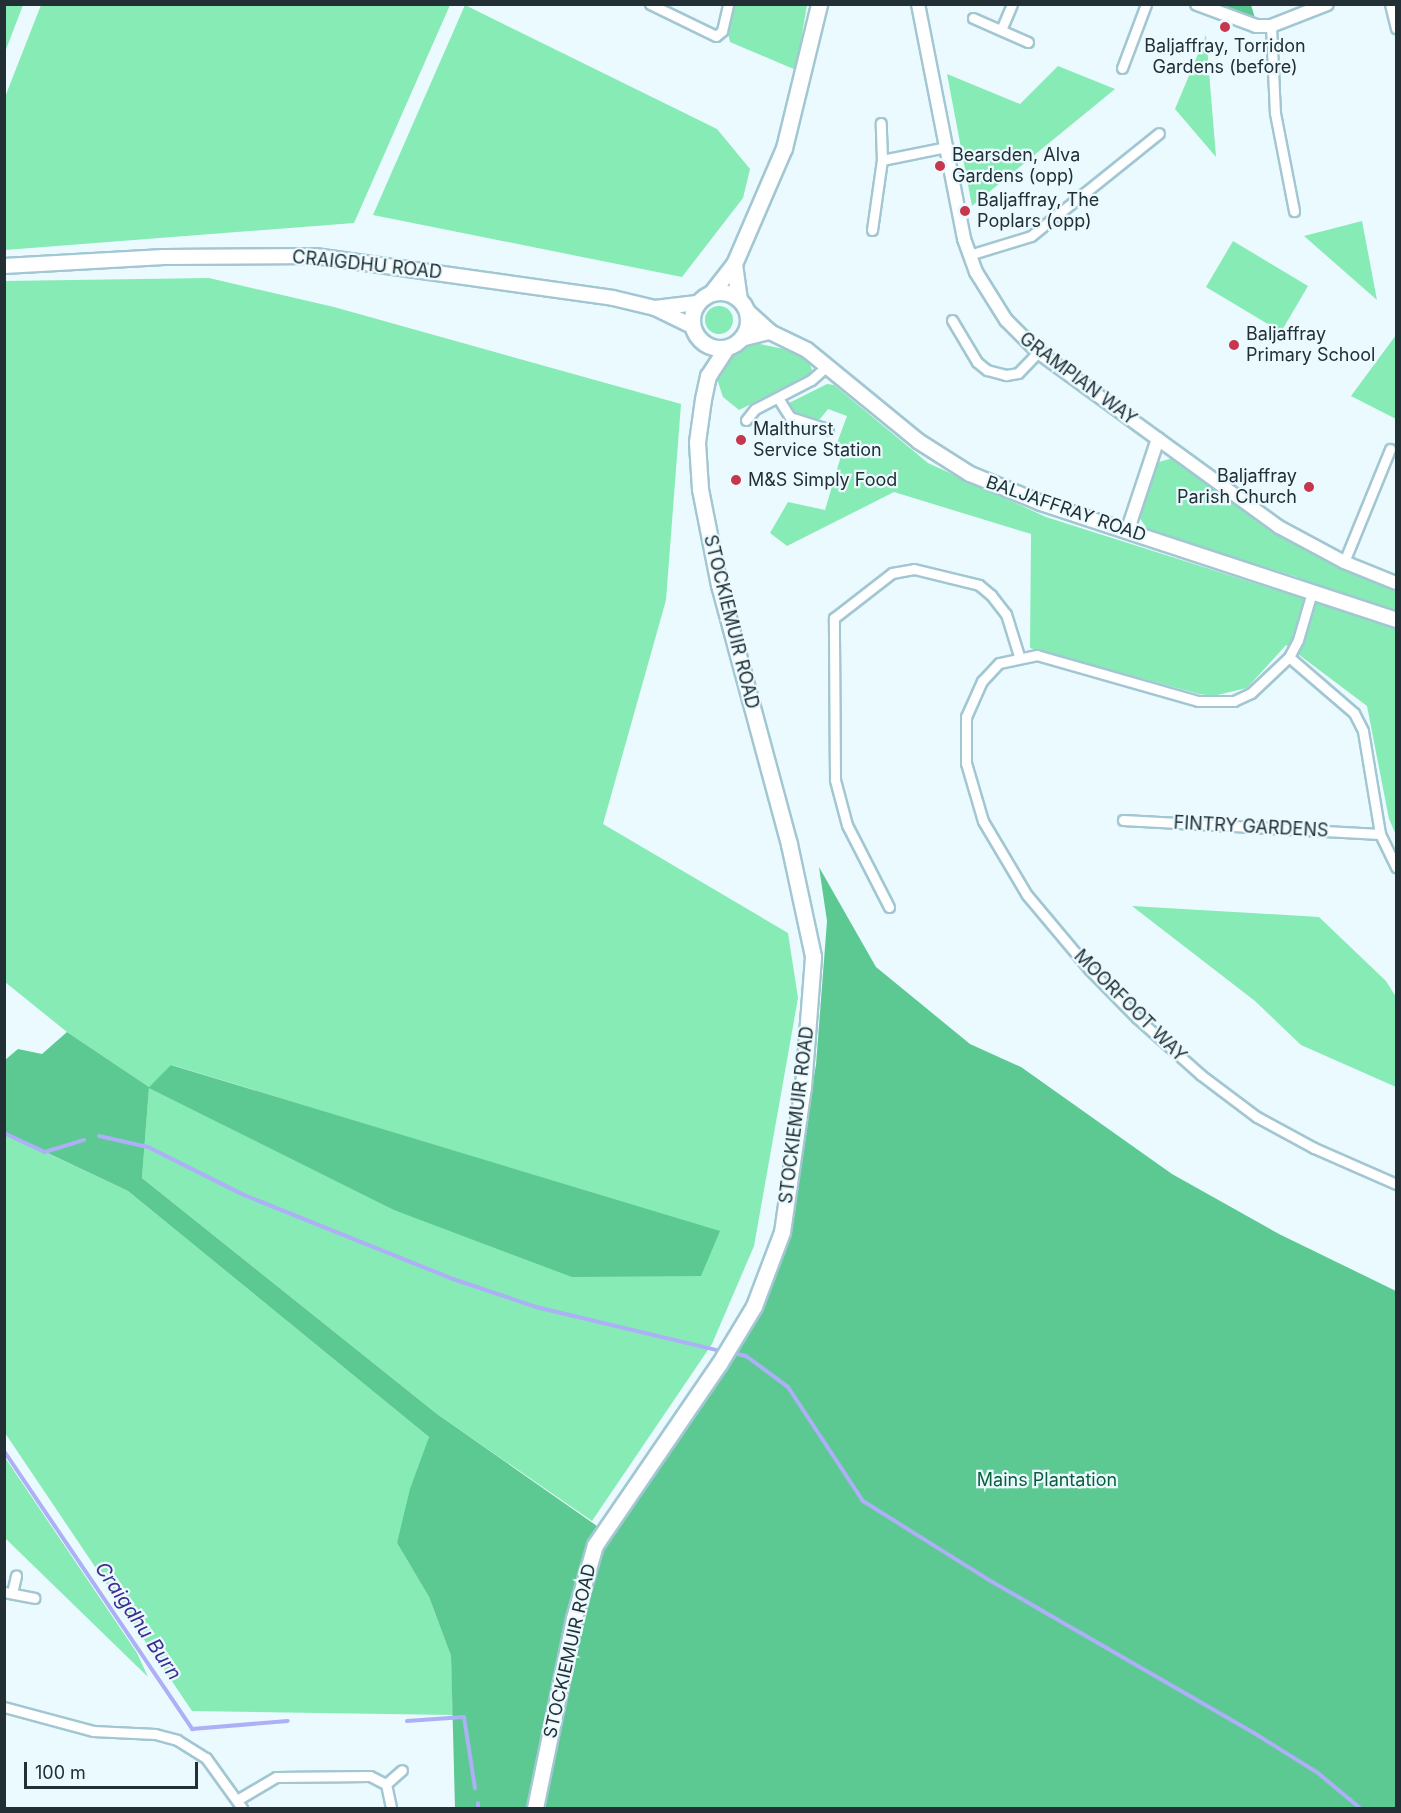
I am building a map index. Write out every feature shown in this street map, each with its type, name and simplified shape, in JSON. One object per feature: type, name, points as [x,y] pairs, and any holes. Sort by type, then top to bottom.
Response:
[{"type":"main road","points":[[770,332],[741,339],[726,348],[703,343],[692,326],[697,303],[712,292],[734,264],[784,148],[819,4]]},
{"type":"main road","name":"CRAIGDHU ROAD","points":[[4,266],[164,258],[315,256],[655,308],[697,303]]},
{"type":"main road","points":[[734,264],[748,326],[741,339]]},
{"type":"main road","points":[[712,292],[731,293],[743,305]]},
{"type":"main road","name":"BALJAFFRAY ROAD","points":[[743,305],[770,332],[796,342],[902,429],[970,474],[1127,532],[1396,620]]},
{"type":"main road","name":"CRAIGDHU ROAD","points":[[655,308],[692,326]]},
{"type":"main road","name":"STOCKIEMUIR ROAD","points":[[535,1809],[574,1618],[595,1545],[719,1364],[754,1306],[782,1232],[803,1087],[813,956],[789,844],[719,585],[700,489],[697,442],[708,376],[703,343]]},
{"type":"main road","name":"STOCKIEMUIR ROAD","points":[[708,376],[726,348]]},
{"type":"street","points":[[650,4],[716,36],[722,31],[728,4]]},
{"type":"street","name":"GRAMPIAN WAY","points":[[918,4],[969,255],[1006,320],[1038,352],[1279,527],[1344,562],[1396,582]]},
{"type":"street","points":[[1001,30],[1012,4]]},
{"type":"street","points":[[1122,69],[1146,4]]},
{"type":"street","points":[[1197,4],[1238,22],[1271,26],[1327,4]]},
{"type":"street","points":[[1390,4],[1396,28]]},
{"type":"street","points":[[973,18],[1028,42]]},
{"type":"street","points":[[1271,26],[1275,113],[1294,211]]},
{"type":"street","points":[[872,230],[882,160],[881,123]]},
{"type":"street","points":[[969,255],[1031,236],[1159,133]]},
{"type":"street","points":[[882,160],[946,147]]},
{"type":"street","points":[[952,320],[977,362],[987,370],[1006,375],[1018,373],[1038,352]]},
{"type":"street","points":[[746,420],[755,409],[811,380],[827,366]]},
{"type":"street","points":[[778,398],[790,417],[828,429]]},
{"type":"street","points":[[1127,532],[1158,439]]},
{"type":"street","points":[[1344,562],[1390,449]]},
{"type":"street","points":[[888,907],[847,825],[835,780],[834,618],[892,573],[914,569],[979,585],[991,595],[1006,614],[1019,656],[1037,655],[1216,703],[1251,693],[1288,657],[1298,640],[1312,592]]},
{"type":"street","name":"MOORFOOT WAY","points":[[1019,656],[999,663],[982,681],[966,717],[966,763],[983,821],[1028,895],[1090,970],[1201,1075],[1257,1117],[1314,1148],[1396,1184]]},
{"type":"street","points":[[1288,657],[1354,713],[1363,731],[1380,834],[1396,867]]},
{"type":"street","name":"FINTRY GARDENS","points":[[1123,820],[1380,834]]},
{"type":"street","points":[[16,1575],[8,1593],[34,1598]]},
{"type":"street","points":[[4,1707],[93,1731],[155,1734],[177,1740],[206,1758],[239,1804],[260,1784],[287,1776],[370,1776],[386,1784],[391,1792],[391,1809]]},
{"type":"street","points":[[386,1784],[402,1770]]},
{"type":"green space","points":[[41,4],[450,5],[354,223],[5,250],[5,97]]},
{"type":"green space","points":[[4,5],[23,5],[5,52]]},
{"type":"green space","points":[[465,5],[717,129],[750,169],[743,198],[682,277],[373,215]]},
{"type":"green space","points":[[733,5],[807,5],[796,70],[730,42],[727,30]]},
{"type":"green space","points":[[1217,5],[1251,5],[1255,18],[1247,17]]},
{"type":"green space","points":[[1206,35],[1216,157],[1175,109]]},
{"type":"green space","points":[[1058,66],[1115,89],[972,206],[947,74],[1020,104]]},
{"type":"green space","points":[[1362,221],[1377,300],[1304,236]]},
{"type":"green space","points":[[1233,241],[1308,286],[1281,332],[1206,287]]},
{"type":"green space","points":[[209,278],[334,307],[681,404],[666,600],[603,824],[788,933],[798,998],[754,1246],[712,1344],[592,1521],[437,1414],[142,1178],[149,1087],[67,1032],[5,982],[4,281]],"holes":[[[172,1065],[720,1232],[149,1087]]]},
{"type":"green space","points":[[719,306],[729,310],[733,320],[729,330],[719,334],[709,330],[705,320],[709,310]]},
{"type":"green space","points":[[1396,335],[1396,419],[1351,396]]},
{"type":"green space","points":[[755,343],[794,351],[809,361],[812,370],[807,377],[739,410],[723,397],[717,379],[731,352]]},
{"type":"green space","points":[[827,384],[834,385],[928,463],[1046,517],[1292,595],[1297,577],[1149,531],[1138,516],[1155,463],[1173,458],[1261,522],[1331,564],[1396,589],[1396,835],[1389,819],[1367,706],[1286,645],[1247,688],[1213,696],[1030,648],[1031,534],[894,492],[787,546],[770,533],[788,502],[825,510],[844,446],[837,443],[847,416],[828,409],[820,419],[812,419],[793,412],[789,403]]},
{"type":"green space","name":"Mains Plantation","points":[[819,867],[876,967],[970,1044],[1021,1067],[1172,1174],[1279,1234],[1396,1291],[1396,1808],[455,1808],[451,1656],[429,1597],[397,1543],[410,1489],[429,1437],[128,1191],[5,1133],[5,1060],[18,1049],[42,1054],[67,1032],[149,1087],[171,1065],[720,1231],[701,1276],[572,1277],[394,1210],[149,1088],[142,1178],[437,1414],[607,1533],[762,1313],[781,1257],[816,1065],[827,921]]},
{"type":"green space","points":[[1132,906],[1319,917],[1386,981],[1396,997],[1396,1087],[1301,1045],[1255,1001]]},
{"type":"green space","points":[[4,1133],[128,1191],[429,1437],[397,1543],[429,1597],[451,1656],[453,1715],[192,1711],[5,1433]]},
{"type":"green space","points":[[4,1456],[137,1653],[148,1677],[5,1538]]},
{"type":"waterway","points":[[4,1133],[45,1152],[84,1140]]},
{"type":"waterway","points":[[99,1136],[148,1147],[244,1195],[453,1279],[536,1307],[717,1350]]},
{"type":"waterway","points":[[737,1354],[746,1356],[788,1387],[863,1501],[989,1580],[1254,1733],[1318,1773],[1360,1808]]},
{"type":"waterway","name":"Craigdhu Burn","points":[[4,1451],[192,1729],[288,1721]]},
{"type":"waterway","points":[[407,1721],[464,1717],[475,1788]]},
{"type":"waterway","points":[[478,1803],[478,1808]]},
{"type":"place","name":"Baljaffray, Torridon Gardens (before)","points":[[1225,27]]},
{"type":"place","name":"Bearsden, Alva Gardens (opp)","points":[[940,166]]},
{"type":"place","name":"Baljaffray, The Poplars (opp)","points":[[965,211]]},
{"type":"place","name":"Baljaffray Primary School","points":[[1234,345]]},
{"type":"place","name":"Malthurst Service Station","points":[[741,440]]},
{"type":"place","name":"M&S Simply Food","points":[[736,480]]},
{"type":"place","name":"Baljaffray Parish Church","points":[[1309,487]]}]
